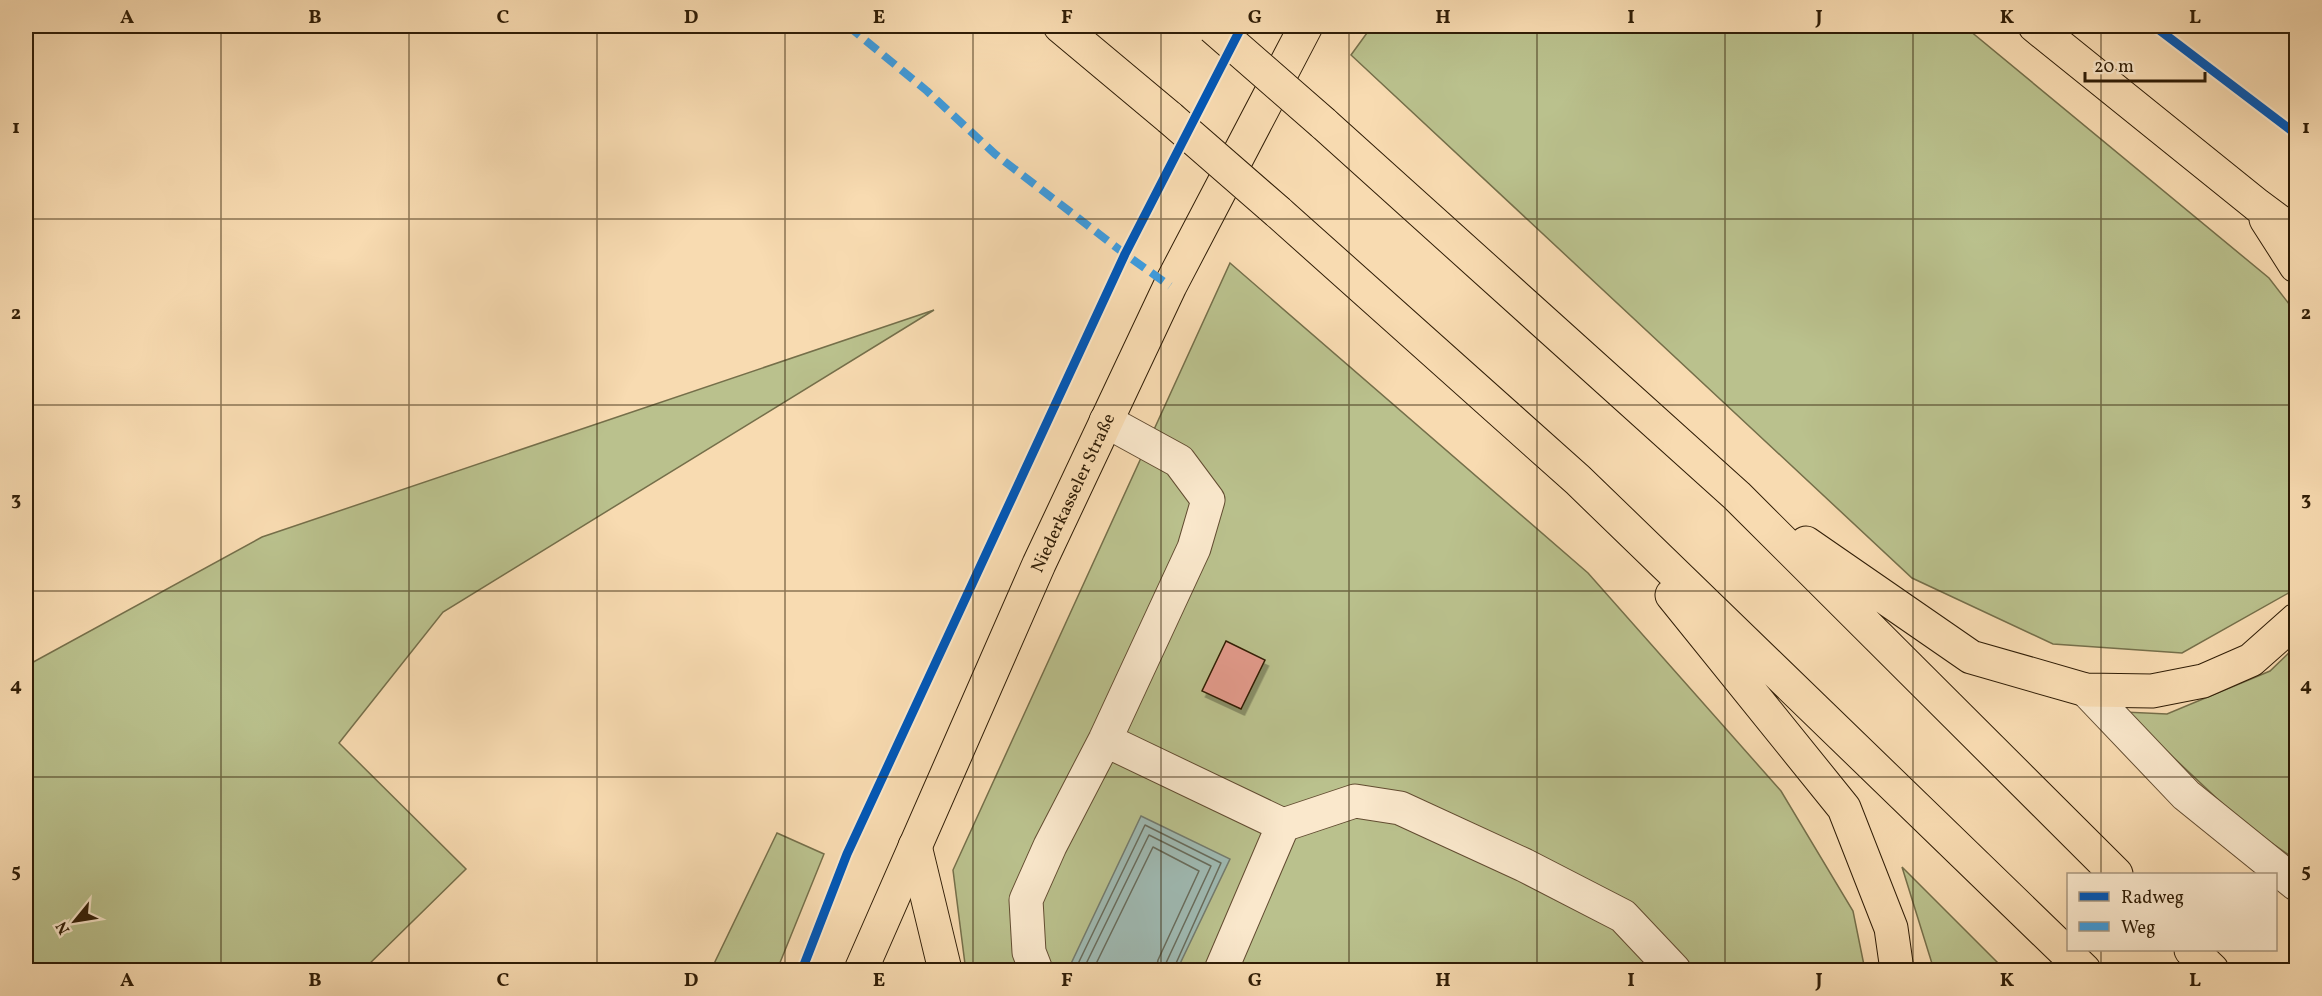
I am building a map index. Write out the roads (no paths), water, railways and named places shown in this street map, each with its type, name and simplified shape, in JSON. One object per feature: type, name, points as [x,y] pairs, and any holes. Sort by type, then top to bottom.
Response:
[{"type":"main road","points":[[1060,26],[1278,212],[1578,480],[2084,970]]},
{"type":"main road","points":[[1212,26],[1737,496],[2115,873]]},
{"type":"main road","name":"Niederkasseler Straße","points":[[861,970],[1039,564],[1106,421],[1170,286],[1306,26]]},
{"type":"main road","points":[[2036,26],[2296,234]]},
{"type":"main road","points":[[2257,205],[2296,266]]},
{"type":"main road","points":[[1578,480],[1844,808],[1891,928],[1897,970]]},
{"type":"main road","points":[[1737,496],[1971,657],[2086,690],[2152,691],[2203,681],[2251,660],[2296,620]]},
{"type":"main road","points":[[915,846],[945,970]]},
{"type":"main road","points":[[2192,951],[2212,970]]},
{"type":"lane","points":[[1036,970],[1029,952],[1026,900],[1050,846],[1105,740],[1194,548],[1208,500],[1179,461],[1106,421]]},
{"type":"lane","points":[[2086,690],[2186,795],[2296,884]]},
{"type":"lane","points":[[1105,740],[1284,825],[1355,801],[1400,808],[1524,865],[1623,916],[1674,970]]},
{"type":"lane","points":[[1221,970],[1284,825]]},
{"type":"water","points":[[1141,816],[1230,859],[1177,970],[1068,970]]}]
